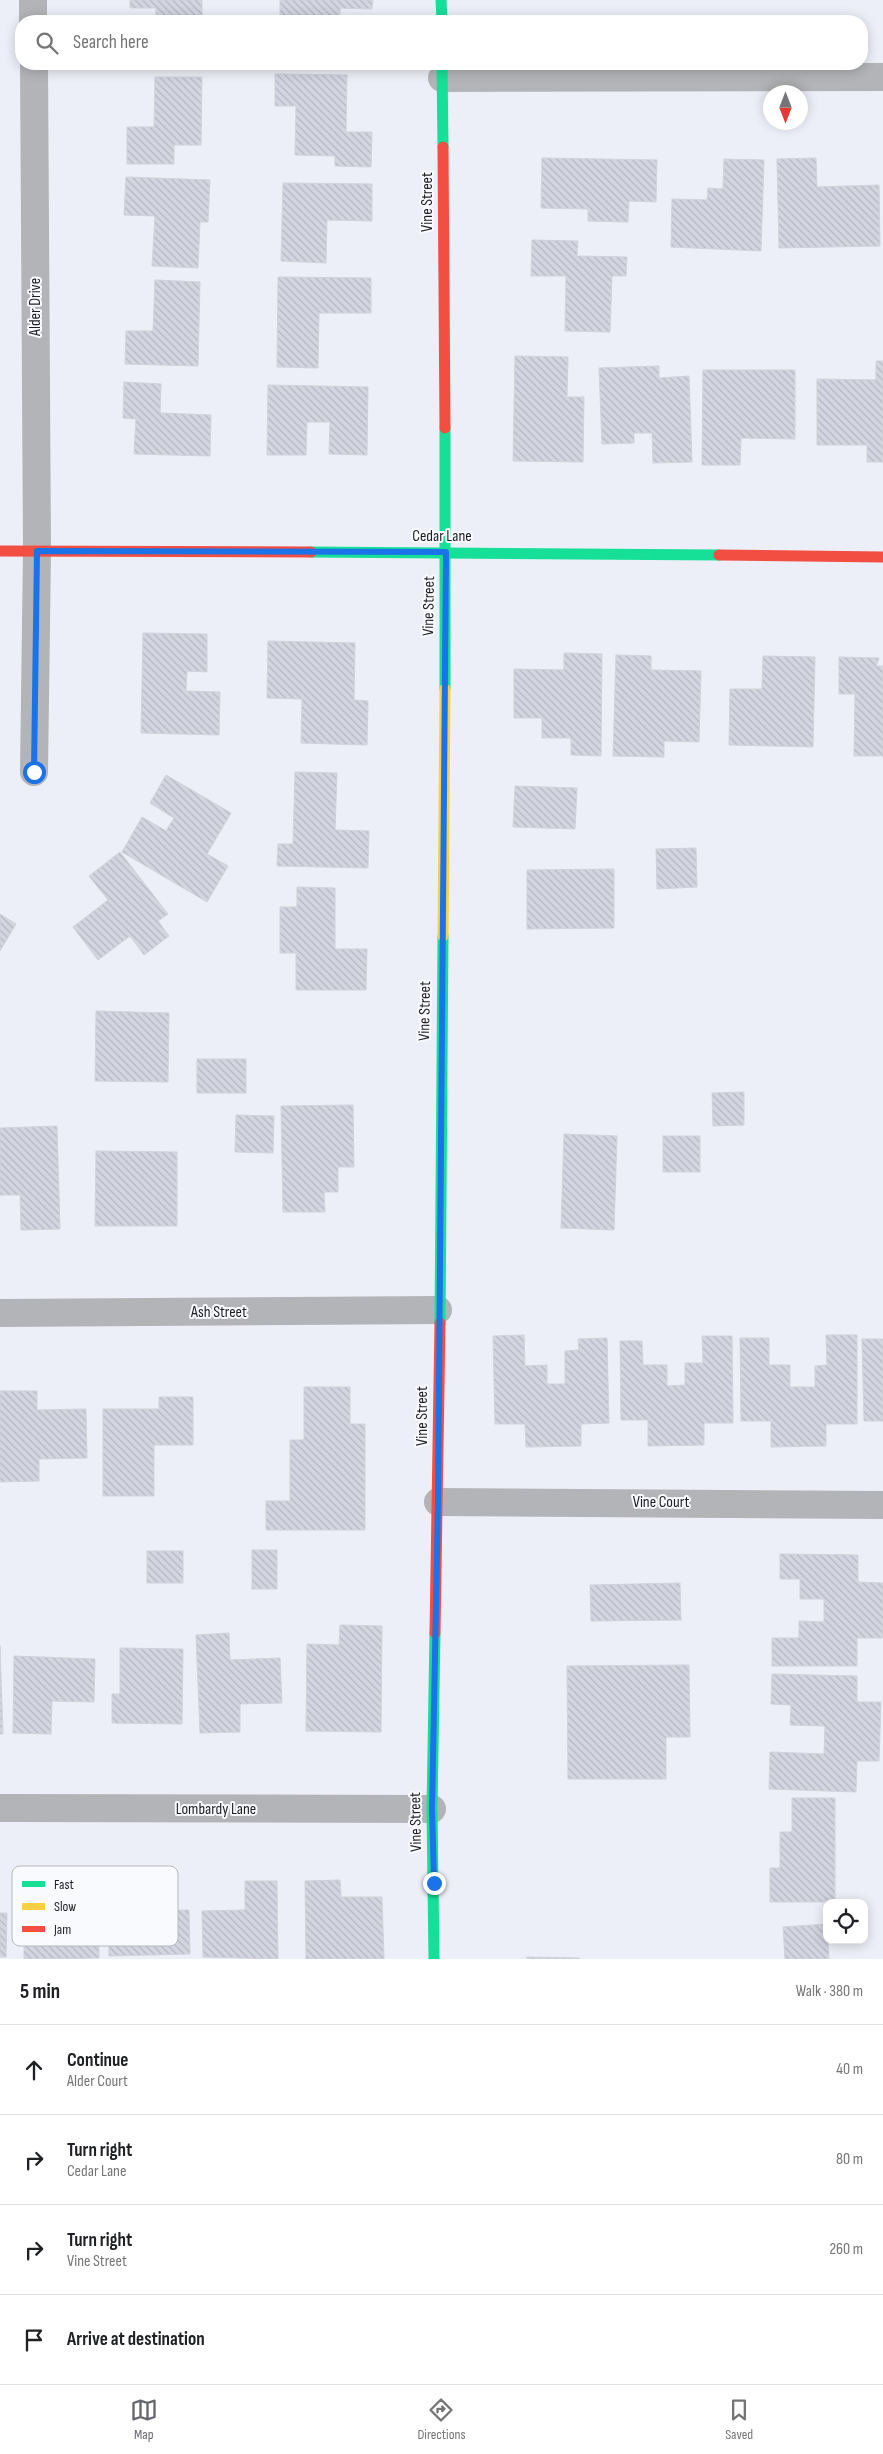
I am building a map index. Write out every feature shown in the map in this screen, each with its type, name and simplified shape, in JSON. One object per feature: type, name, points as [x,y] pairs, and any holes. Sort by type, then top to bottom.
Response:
[{"type":"street","points":[[33,0],[33,15]]},
{"type":"street","points":[[441,0],[442,15]]},
{"type":"street","name":"Alder Drive","points":[[34,70],[37,551],[34,772]]},
{"type":"street","points":[[442,71],[883,77]]},
{"type":"street","name":"Vine Street","points":[[434,1959],[432,1809],[438,1502],[438,1310],[446,552],[442,71]]},
{"type":"street","name":"Cedar Lane","points":[[0,551],[446,552],[883,557]]},
{"type":"street","name":"Ash Street","points":[[0,1313],[438,1310]]},
{"type":"street","name":"Vine Court","points":[[438,1502],[883,1504]]},
{"type":"street","name":"Lombardy Lane","points":[[0,1808],[432,1809]]},
{"type":"building","points":[[130,0],[202,0],[202,15],[156,15],[156,8],[130,8]]},
{"type":"building","points":[[280,0],[373,0],[372,9],[340,8],[340,15],[280,15]]},
{"type":"building","points":[[275,74],[347,75],[346,132],[372,132],[371,167],[335,166],[335,156],[295,155],[296,106],[275,106]]},
{"type":"building","points":[[155,77],[202,77],[201,145],[174,145],[174,164],[127,164],[127,127],[154,127]]},
{"type":"building","points":[[542,158],[657,160],[656,202],[629,201],[628,222],[588,221],[588,209],[541,208]]},
{"type":"building","points":[[816,158],[817,187],[879,185],[880,246],[779,248],[777,159]]},
{"type":"building","points":[[724,159],[764,160],[761,251],[671,247],[672,199],[707,200],[708,188],[723,189]]},
{"type":"building","points":[[126,177],[210,180],[208,222],[200,222],[198,268],[152,266],[155,216],[124,215]]},
{"type":"building","points":[[283,183],[372,184],[372,221],[327,220],[326,263],[281,261]]},
{"type":"building","points":[[532,240],[578,241],[577,256],[627,257],[626,276],[612,276],[610,332],[565,331],[566,276],[531,276]]},
{"type":"building","points":[[278,277],[371,278],[371,313],[319,313],[318,368],[277,367]]},
{"type":"building","points":[[155,280],[200,282],[198,366],[125,364],[126,331],[153,331]]},
{"type":"building","points":[[515,356],[568,357],[567,397],[584,397],[583,462],[513,461]]},
{"type":"building","points":[[876,361],[883,361],[883,462],[867,462],[867,445],[817,445],[817,379],[876,380]]},
{"type":"building","points":[[659,366],[659,378],[689,376],[692,462],[653,463],[652,433],[634,433],[634,443],[602,444],[599,368]]},
{"type":"building","points":[[703,370],[795,370],[795,439],[741,438],[740,465],[702,465]]},
{"type":"building","points":[[124,382],[161,384],[160,413],[211,415],[210,456],[134,454],[136,419],[123,418]]},
{"type":"building","points":[[268,385],[368,387],[367,455],[329,454],[330,422],[307,422],[306,455],[267,455]]},
{"type":"building","points":[[143,633],[207,634],[207,672],[187,671],[186,691],[220,692],[219,735],[141,733]]},
{"type":"building","points":[[268,641],[355,643],[354,700],[368,701],[367,745],[301,743],[302,699],[267,698]]},
{"type":"building","points":[[564,653],[602,654],[601,756],[571,755],[571,738],[542,738],[542,718],[514,718],[514,669],[564,670]]},
{"type":"building","points":[[616,655],[651,656],[651,670],[701,671],[699,742],[664,741],[664,757],[613,756]]},
{"type":"building","points":[[763,656],[815,657],[813,747],[729,745],[730,689],[762,689]]},
{"type":"building","points":[[839,657],[879,658],[876,666],[883,666],[883,756],[854,756],[855,694],[839,694]]},
{"type":"building","points":[[295,772],[337,773],[335,830],[369,831],[368,868],[277,866],[278,844],[293,844]]},
{"type":"building","points":[[166,775],[231,813],[207,854],[228,866],[207,902],[122,852],[142,817],[166,831],[174,818],[150,803]]},
{"type":"building","points":[[515,786],[577,788],[575,829],[513,827]]},
{"type":"building","points":[[696,848],[697,887],[657,889],[656,849]]},
{"type":"building","points":[[120,852],[168,914],[158,921],[169,936],[144,955],[130,936],[98,960],[73,927],[108,900],[89,876]]},
{"type":"building","points":[[614,869],[614,928],[527,929],[527,870]]},
{"type":"building","points":[[297,887],[335,888],[335,949],[367,949],[366,990],[296,990],[296,953],[280,953],[280,907],[297,907]]},
{"type":"building","points":[[0,914],[16,924],[0,951]]},
{"type":"building","points":[[96,1011],[169,1013],[168,1082],[95,1081]]},
{"type":"building","points":[[197,1059],[246,1059],[246,1093],[197,1093]]},
{"type":"building","points":[[744,1092],[744,1125],[713,1126],[712,1093]]},
{"type":"building","points":[[353,1105],[354,1167],[338,1167],[338,1192],[324,1192],[325,1212],[283,1212],[281,1106]]},
{"type":"building","points":[[236,1115],[274,1116],[273,1153],[235,1152]]},
{"type":"building","points":[[57,1126],[60,1229],[21,1230],[20,1195],[0,1195],[0,1128]]},
{"type":"building","points":[[564,1134],[617,1136],[614,1230],[561,1228]]},
{"type":"building","points":[[663,1136],[700,1136],[700,1172],[663,1172]]},
{"type":"building","points":[[96,1151],[177,1152],[177,1226],[95,1226]]},
{"type":"building","points":[[524,1335],[525,1366],[547,1365],[547,1384],[565,1384],[565,1351],[579,1350],[578,1339],[607,1338],[609,1423],[581,1424],[581,1446],[526,1447],[525,1424],[495,1424],[493,1336]]},
{"type":"building","points":[[826,1335],[857,1335],[857,1424],[826,1424],[826,1446],[771,1447],[771,1421],[741,1421],[740,1338],[769,1338],[769,1365],[790,1365],[790,1387],[815,1387],[815,1366],[827,1365]]},
{"type":"building","points":[[702,1336],[732,1336],[733,1423],[704,1423],[704,1445],[648,1446],[648,1420],[621,1420],[620,1341],[642,1341],[643,1365],[667,1365],[667,1386],[685,1385],[685,1363],[703,1363]]},
{"type":"building","points":[[862,1339],[883,1339],[883,1421],[864,1421]]},
{"type":"building","points":[[304,1387],[350,1387],[350,1424],[365,1424],[365,1530],[266,1530],[266,1501],[290,1501],[290,1440],[304,1440]]},
{"type":"building","points":[[0,1391],[37,1391],[37,1410],[86,1409],[87,1458],[39,1459],[39,1481],[0,1482]]},
{"type":"building","points":[[159,1397],[193,1397],[193,1445],[154,1445],[154,1496],[103,1496],[103,1409],[159,1409]]},
{"type":"building","points":[[252,1550],[277,1550],[277,1589],[252,1589]]},
{"type":"building","points":[[147,1551],[183,1551],[183,1583],[147,1583]]},
{"type":"building","points":[[780,1554],[858,1555],[858,1582],[883,1583],[883,1638],[857,1638],[857,1666],[772,1666],[772,1638],[799,1638],[799,1621],[824,1622],[824,1599],[800,1599],[800,1579],[780,1579]]},
{"type":"building","points":[[680,1583],[681,1620],[591,1621],[590,1585]]},
{"type":"building","points":[[340,1625],[382,1626],[381,1732],[306,1731],[307,1644],[339,1645]]},
{"type":"building","points":[[229,1633],[230,1660],[280,1658],[282,1703],[240,1704],[240,1732],[200,1733],[196,1635]]},
{"type":"building","points":[[0,1645],[3,1734],[0,1734]]},
{"type":"building","points":[[120,1648],[183,1649],[182,1724],[112,1723],[112,1694],[120,1694]]},
{"type":"building","points":[[14,1656],[95,1659],[94,1702],[52,1701],[51,1734],[13,1733]]},
{"type":"building","points":[[689,1665],[690,1737],[666,1737],[666,1779],[568,1779],[567,1666]]},
{"type":"building","points":[[772,1674],[857,1676],[857,1702],[881,1702],[879,1761],[857,1761],[856,1792],[769,1789],[770,1752],[824,1754],[825,1726],[790,1725],[791,1705],[771,1704]]},
{"type":"building","points":[[792,1798],[835,1798],[835,1899],[823,1899],[823,1902],[770,1902],[770,1868],[780,1868],[780,1832],[792,1832]]},
{"type":"building","points":[[340,1880],[341,1897],[382,1897],[384,1959],[306,1959],[305,1881]]},
{"type":"building","points":[[245,1881],[277,1881],[278,1959],[203,1957],[202,1911],[245,1910]]},
{"type":"building","points":[[178,1910],[189,1910],[190,1954],[109,1956],[109,1946],[178,1946]]},
{"type":"building","points":[[0,1913],[7,1913],[6,1957],[0,1957]]},
{"type":"building","points":[[823,1924],[823,1944],[828,1944],[829,1959],[785,1959],[783,1927]]},
{"type":"building","points":[[24,1946],[99,1946],[99,1958],[24,1959]]},
{"type":"building","points":[[527,1957],[579,1958],[579,1959],[527,1959]]},
{"type":"traffic: fast","points":[[441,0],[442,15]]},
{"type":"traffic: fast","points":[[442,70],[443,147]]},
{"type":"traffic: fast","points":[[445,428],[445,689]]},
{"type":"traffic: fast","points":[[311,552],[719,555]]},
{"type":"traffic: fast","points":[[440,1323],[443,936]]},
{"type":"traffic: fast","points":[[434,1959],[432,1809],[435,1633]]},
{"type":"traffic: slow","points":[[443,936],[445,689]]},
{"type":"traffic: jam","points":[[443,147],[445,428]]},
{"type":"traffic: jam","points":[[0,551],[311,552]]},
{"type":"traffic: jam","points":[[719,555],[883,557]]},
{"type":"traffic: jam","points":[[435,1633],[440,1323]]},
{"type":"route","points":[[34,772],[37,551],[446,552],[438,1310],[438,1502],[432,1809],[434,1883]]}]
